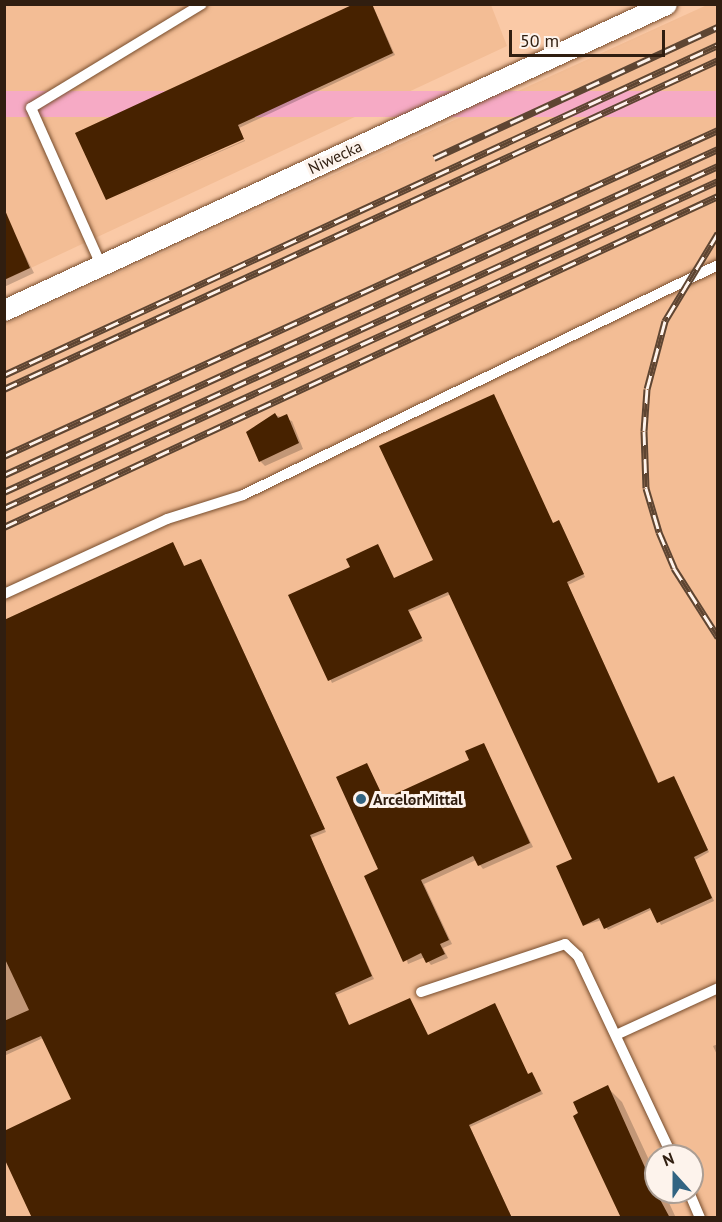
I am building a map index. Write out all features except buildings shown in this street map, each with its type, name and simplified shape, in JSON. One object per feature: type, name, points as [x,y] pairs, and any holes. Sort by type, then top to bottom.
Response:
[{"type":"street","name":"Niwecka","points":[[4,310],[663,5]]},
{"type":"lane","points":[[101,265],[31,108],[202,4]]},
{"type":"lane","points":[[4,594],[167,519],[243,495],[717,265]]},
{"type":"lane","points":[[421,992],[565,944],[578,956],[666,1144]]},
{"type":"lane","points":[[616,1035],[717,988]]},
{"type":"lane","points":[[694,1204],[700,1218]]},
{"type":"shaded area","points":[[5,5],[491,5],[507,46],[5,280]]},
{"type":"shaded area","name":"ArcelorMittal","points":[[707,5],[717,5],[717,1217],[5,1217],[4,325]]},
{"type":"shaded area","points":[[4,91],[717,91],[717,117],[4,117]]},
{"type":"railway","points":[[434,158],[718,27]]},
{"type":"railway","points":[[4,375],[718,45]]},
{"type":"railway","points":[[4,389],[718,60]]},
{"type":"railway","points":[[4,456],[718,130]]},
{"type":"railway","points":[[4,475],[718,149]]},
{"type":"railway","points":[[4,492],[718,166]]},
{"type":"railway","points":[[4,508],[718,181]]},
{"type":"railway","points":[[4,527],[718,196]]},
{"type":"railway","points":[[718,233],[665,321],[647,389],[644,431],[646,488],[659,532],[674,568],[718,637]]},
{"type":"place","name":"ArcelorMittal","points":[[361,799]]}]
